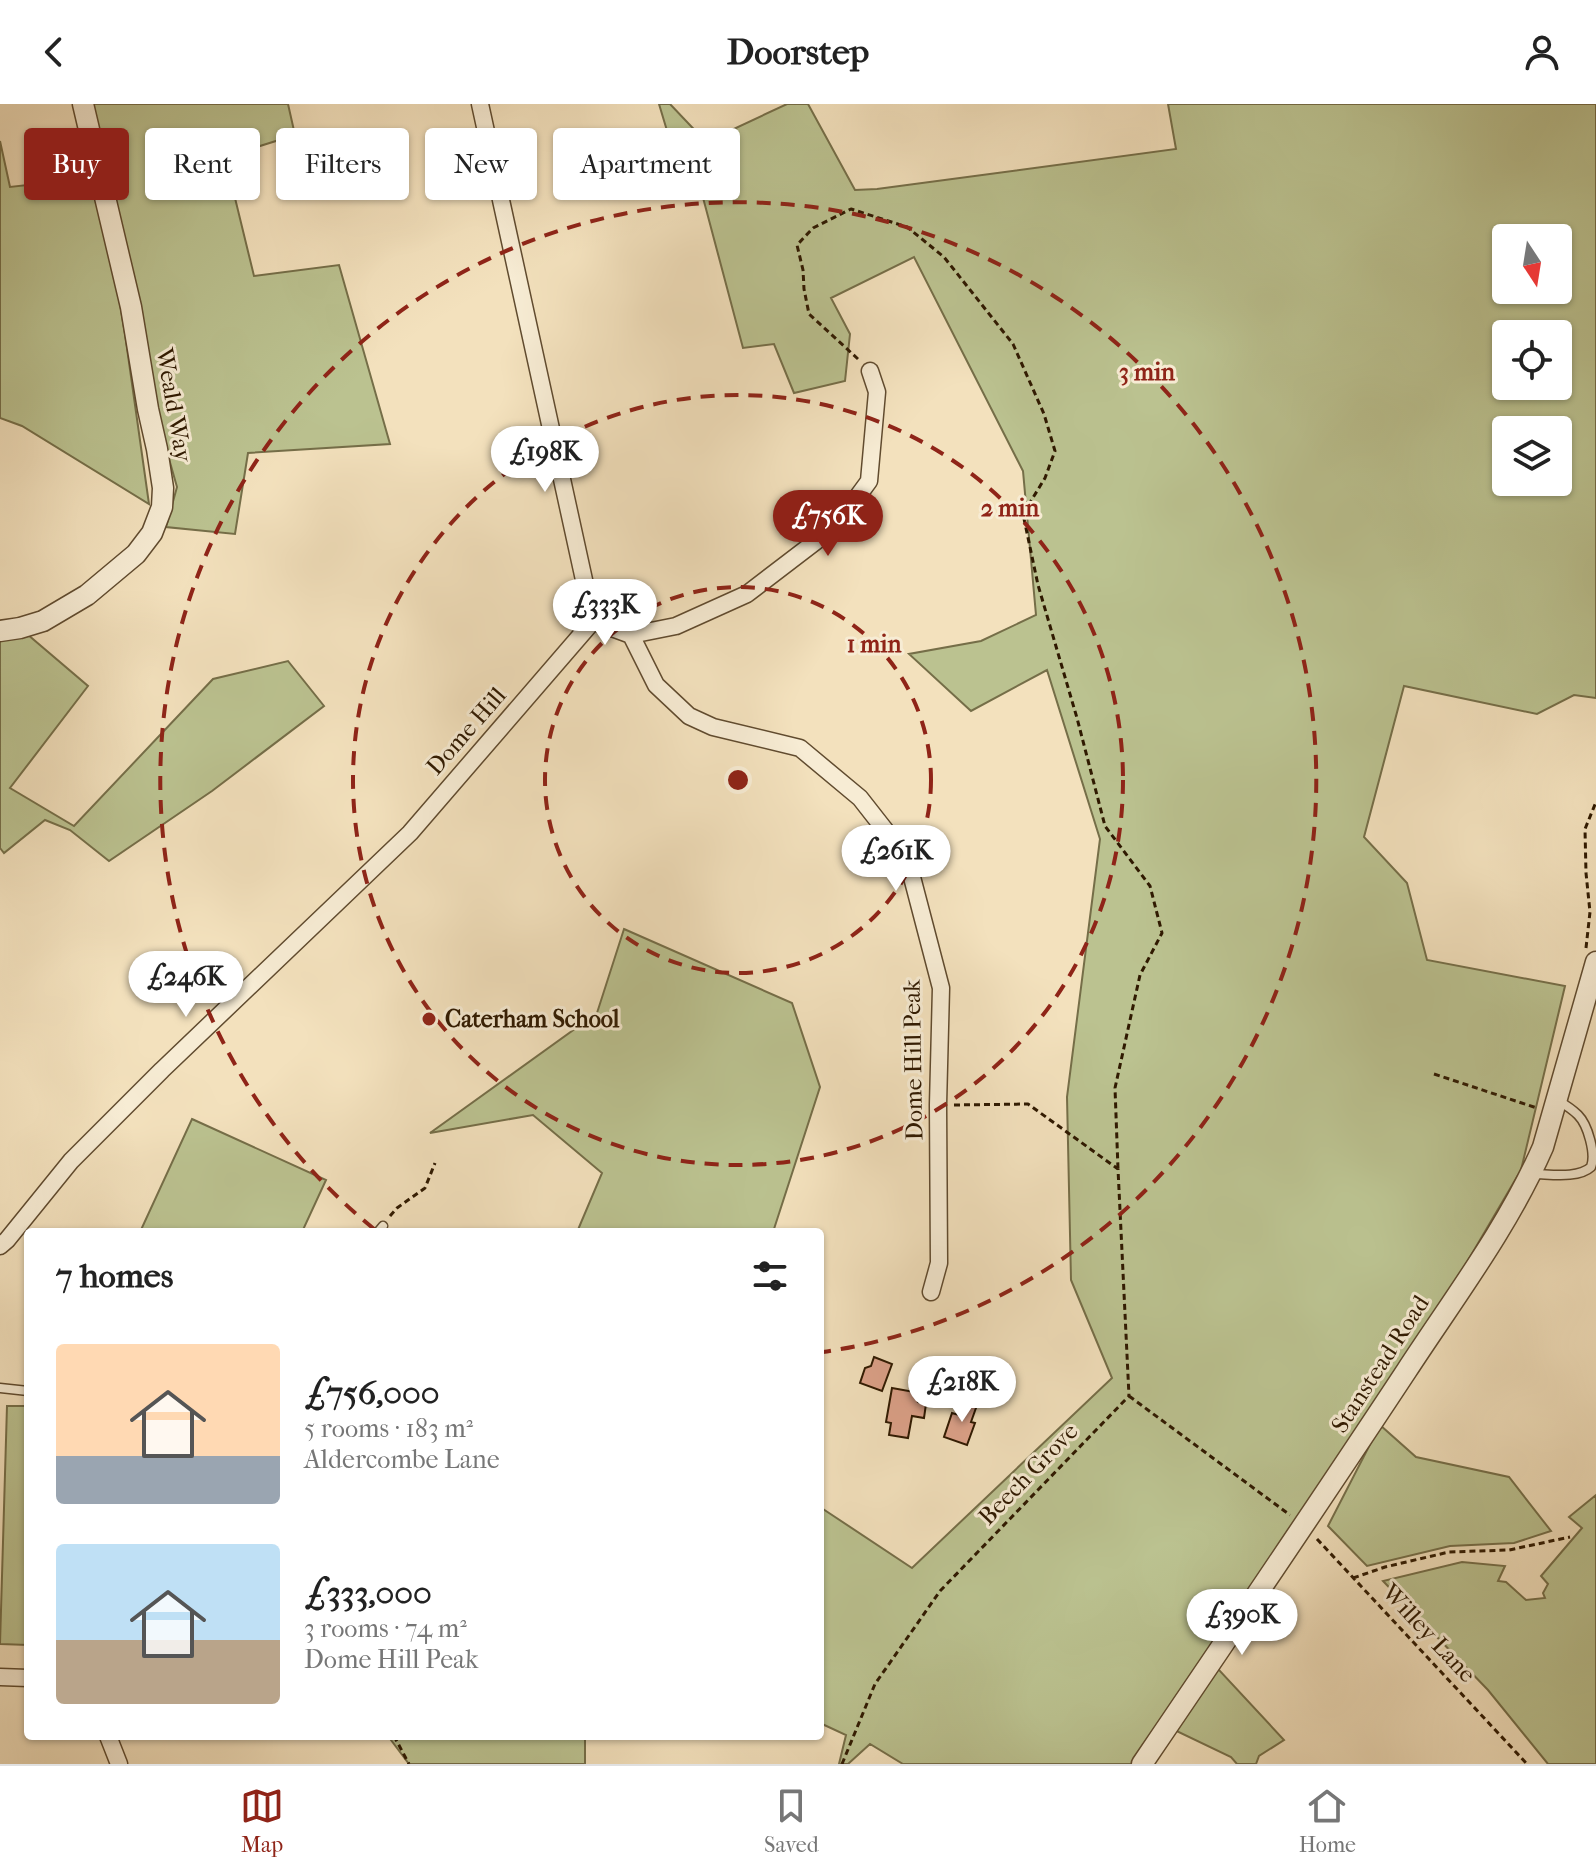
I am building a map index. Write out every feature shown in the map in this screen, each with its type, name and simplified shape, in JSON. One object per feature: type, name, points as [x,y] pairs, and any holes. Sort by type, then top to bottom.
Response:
[{"type":"street","name":"Weald Way","points":[[0,631],[43,621],[87,595],[136,554],[152,533],[162,507],[163,488],[157,449],[131,307],[83,104]]},
{"type":"street","points":[[480,104],[593,621],[631,635],[676,626],[747,594],[836,526],[869,481],[877,392],[870,371]]},
{"type":"street","name":"Dome Hill","points":[[0,1246],[71,1161],[410,833],[593,621]]},
{"type":"street","name":"Dome Hill Peak","points":[[631,635],[656,685],[689,716],[713,727],[800,748],[860,798],[907,858],[941,988],[939,1263],[931,1292]]},
{"type":"street","name":"Stanstead Road","points":[[1142,1764],[1305,1526],[1481,1259],[1531,1173],[1543,1147],[1591,957]]},
{"type":"street","points":[[0,1677],[24,1678]]},
{"type":"street","points":[[110,1740],[119,1764]]},
{"type":"lane","points":[[1531,1173],[1571,1174],[1594,1166],[1595,1147],[1588,1130],[1575,1112],[1554,1105]]},
{"type":"lane","points":[[0,1388],[24,1391]]},
{"type":"path","points":[[870,371],[809,314],[797,245],[813,228],[851,209],[907,227],[944,257],[1013,344],[1044,414],[1055,451],[1045,478],[1023,514],[1038,585],[1105,826],[1150,886],[1162,933],[1140,975],[1115,1088],[1129,1396],[1305,1526]]},
{"type":"path","points":[[1591,957],[1585,829],[1596,802]]},
{"type":"path","points":[[1434,1074],[1554,1105]]},
{"type":"path","points":[[938,1105],[1028,1104],[1118,1169]]},
{"type":"path","points":[[382,1228],[397,1208],[425,1188],[435,1163]]},
{"type":"path","name":"Beech Grove","points":[[842,1764],[875,1684],[940,1591],[1129,1396]]},
{"type":"path","name":"Willey Lane","points":[[1305,1526],[1527,1764]]},
{"type":"path","points":[[1353,1578],[1449,1552],[1509,1550],[1570,1537]]},
{"type":"path","points":[[396,1740],[409,1764]]},
{"type":"green space","points":[[91,104],[288,104],[293,128],[276,128],[276,141],[260,146],[260,128],[145,128],[145,200],[235,200],[254,276],[339,265],[390,444],[248,453],[235,534],[166,527],[177,487],[158,420],[111,200],[129,200],[129,128],[96,128]]},
{"type":"green space","points":[[659,104],[670,104],[693,128],[666,128]]},
{"type":"green space","points":[[787,104],[808,104],[855,190],[1176,149],[1168,104],[1596,104],[1596,698],[1574,695],[1537,714],[1404,686],[1364,837],[1407,883],[1427,960],[1565,986],[1521,1170],[1429,1327],[1218,1669],[1284,1740],[1259,1756],[1256,1764],[1237,1764],[1231,1757],[1160,1723],[1131,1764],[903,1764],[870,1744],[848,1764],[839,1764],[846,1735],[824,1725],[824,1510],[912,1568],[1112,1378],[1071,1280],[1067,1097],[1100,839],[1047,670],[971,711],[909,654],[981,641],[1036,615],[1023,471],[914,257],[831,298],[850,334],[845,381],[794,393],[774,344],[743,348],[704,200],[740,200],[740,128],[736,128]]},
{"type":"green space","points":[[0,141],[10,187],[24,185],[24,200],[103,200],[149,504],[22,426],[0,418]]},
{"type":"green space","points":[[27,634],[88,686],[10,788],[74,826],[213,679],[288,661],[324,706],[212,791],[109,861],[70,830],[45,820],[4,853],[0,848],[0,640]]},
{"type":"green space","points":[[624,929],[792,1003],[820,1087],[774,1228],[579,1228],[602,1173],[533,1115],[430,1133],[597,1013]]},
{"type":"green space","points":[[192,1119],[326,1180],[304,1228],[142,1228]]},
{"type":"green space","points":[[7,1406],[24,1406],[24,1645],[0,1644]]},
{"type":"green space","points":[[1380,1425],[1416,1457],[1509,1477],[1551,1531],[1514,1543],[1450,1546],[1367,1566],[1328,1526]]},
{"type":"green space","points":[[1596,1495],[1596,1764],[1548,1764],[1488,1690],[1383,1581],[1462,1562],[1505,1566],[1498,1581],[1506,1582],[1526,1600],[1545,1598],[1543,1593],[1548,1584],[1541,1576],[1582,1528],[1569,1517]]},
{"type":"green space","points":[[391,1740],[585,1740],[585,1764],[409,1764]]},
{"type":"building","points":[[874,1357],[892,1364],[882,1391],[860,1383],[865,1368],[871,1366]]},
{"type":"building","points":[[892,1388],[920,1393],[918,1402],[926,1404],[924,1418],[912,1416],[908,1438],[889,1435],[891,1423],[886,1422]]},
{"type":"building","points":[[964,1400],[977,1405],[971,1422],[975,1423],[967,1445],[944,1437],[952,1413],[959,1415]]},
{"type":"place","name":"Caterham School","points":[[429,1019]]}]
